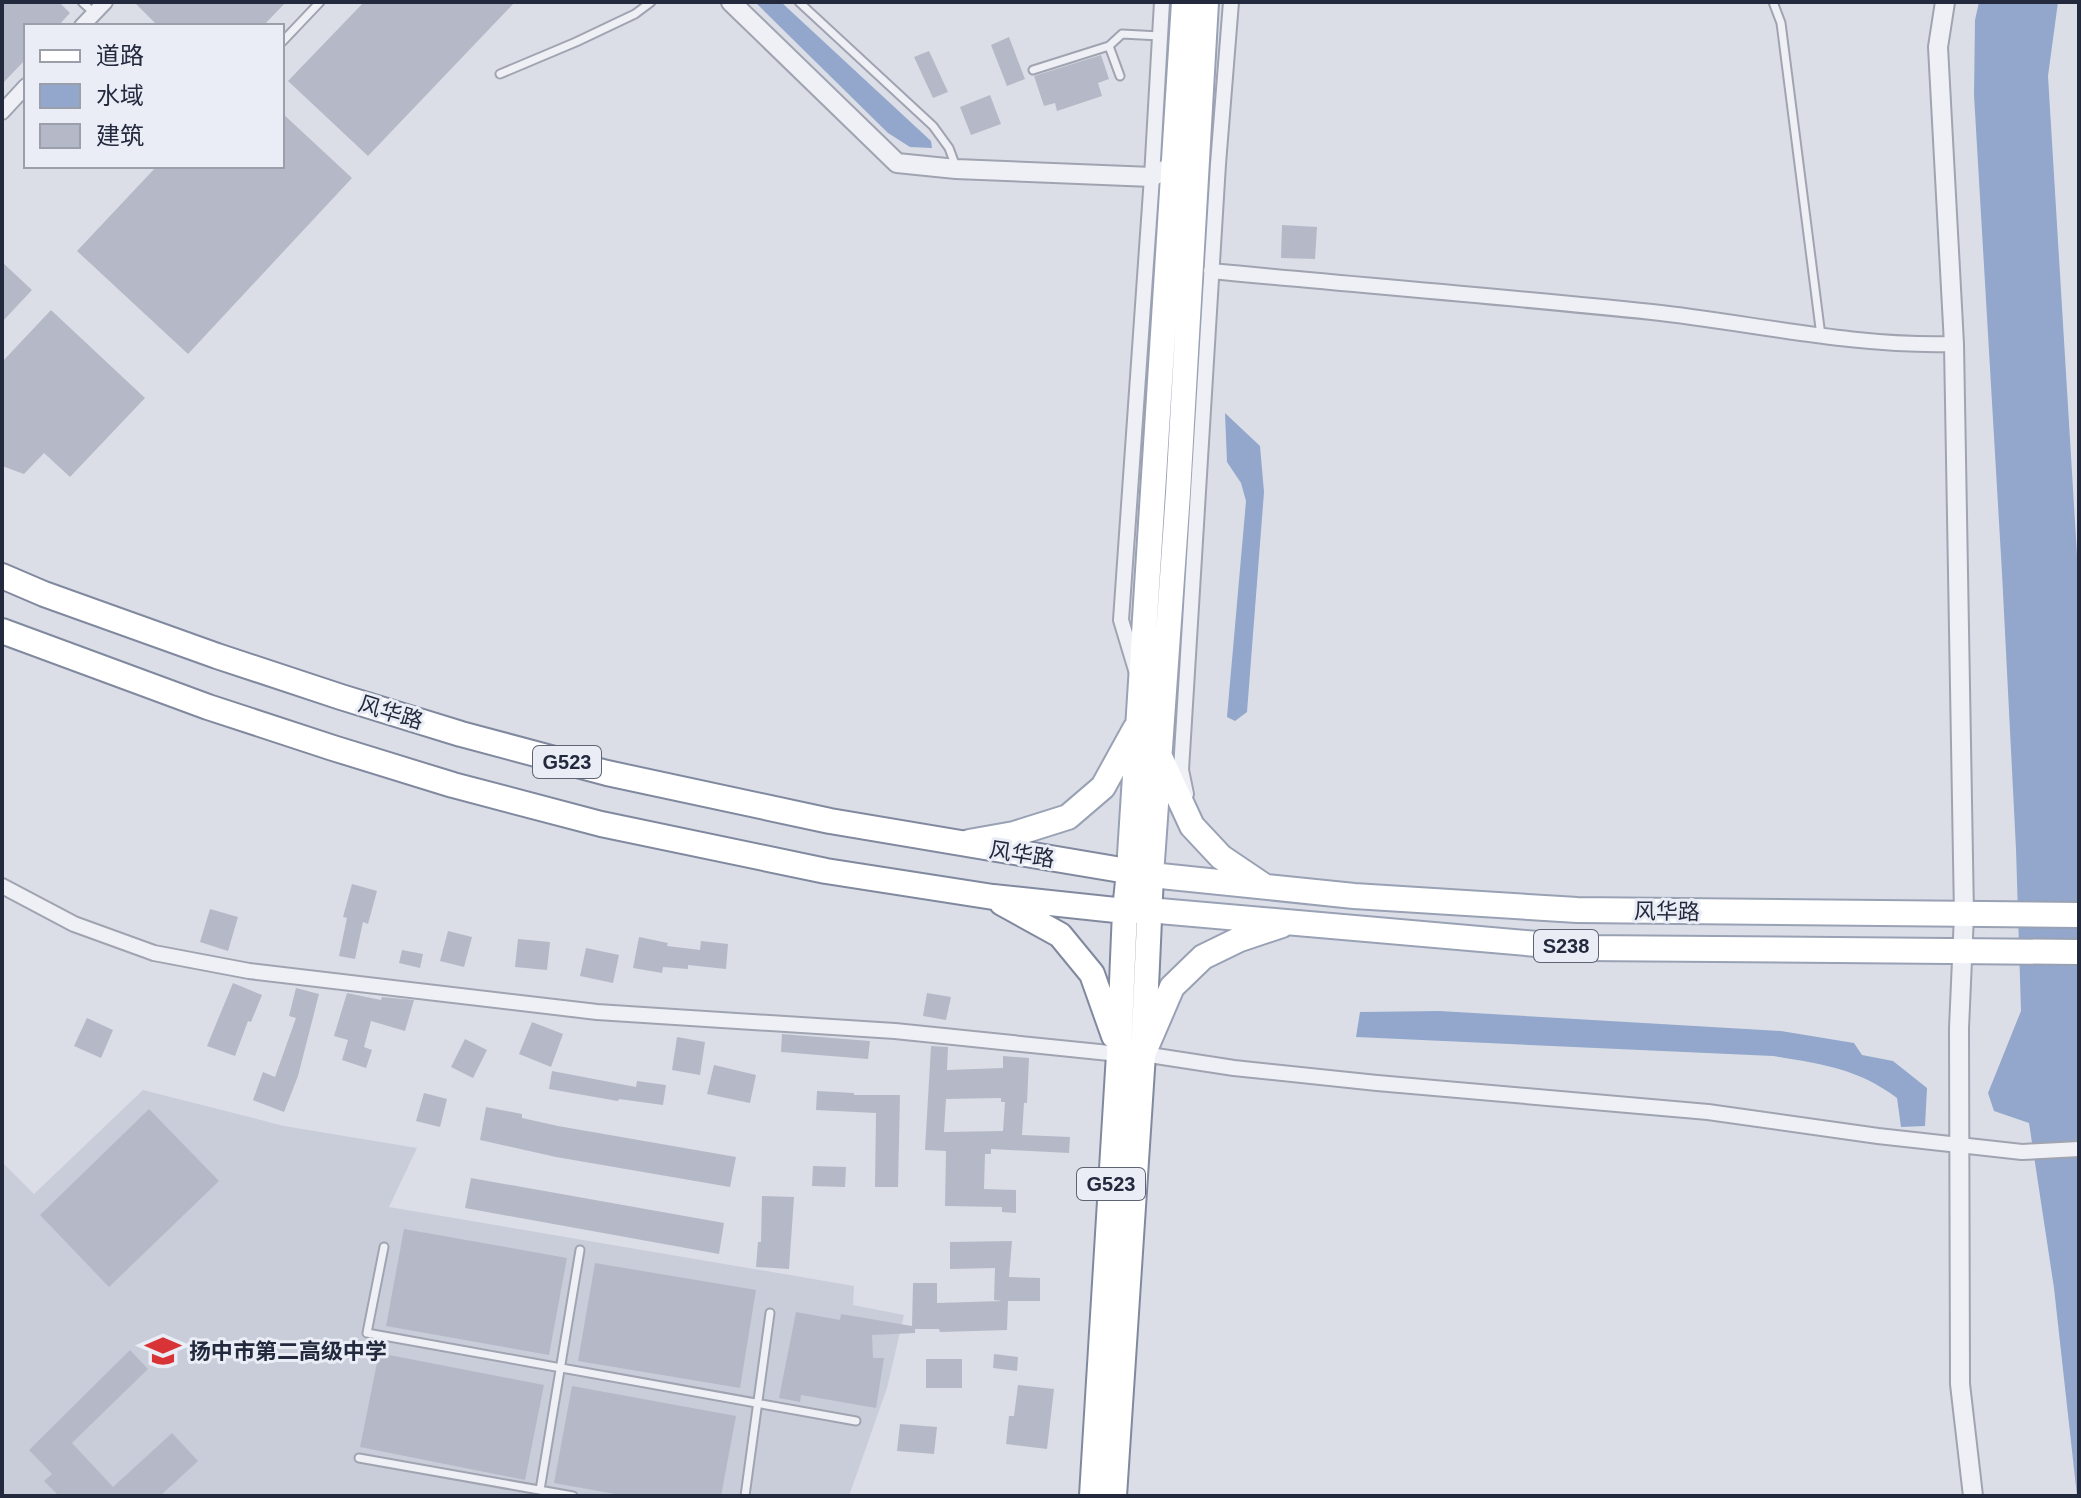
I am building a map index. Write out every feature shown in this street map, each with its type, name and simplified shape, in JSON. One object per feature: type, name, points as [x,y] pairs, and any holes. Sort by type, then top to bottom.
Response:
[{"type":"main road","points":[[1140,873],[1138,723],[1196,164],[1184,2]]},
{"type":"main road","points":[[1140,873],[1159,754],[1178,493],[1206,2]]},
{"type":"main road","name":"风华路","points":[[2,576],[217,656],[461,734],[607,773],[830,821],[959,844],[1140,873],[1354,896],[1577,910],[2079,915]]},
{"type":"main road","name":"风华路","points":[[2,631],[208,707],[348,753],[498,797],[601,824],[796,865],[993,897],[1583,948],[2079,952]]},
{"type":"main road","points":[[959,844],[1014,834],[1068,817],[1103,787],[1138,723]]},
{"type":"main road","points":[[1159,754],[1192,826],[1221,857],[1266,887]]},
{"type":"main road","name":"G523","points":[[1114,1496],[1136,911],[1140,873]]},
{"type":"main road","points":[[993,897],[1060,935],[1092,974],[1131,1054]]},
{"type":"main road","points":[[1131,1054],[1172,987],[1203,957],[1240,939],[1292,922]]},
{"type":"main road","name":"G523","points":[[1092,1496],[1131,1054]]},
{"type":"street","points":[[731,2],[897,163],[956,169],[1152,177],[1196,164]]},
{"type":"street","points":[[1141,686],[1121,620],[1162,2]]},
{"type":"street","points":[[1192,826],[1181,770],[1211,271],[1196,164],[1231,2]]},
{"type":"street","points":[[1945,2],[1938,47],[1954,344],[1974,951],[1959,1028],[1960,1384],[1973,1496]]},
{"type":"street","points":[[84,24],[99,8]]},
{"type":"street","points":[[2,112],[24,88]]},
{"type":"street","points":[[1211,271],[1655,313],[1821,336],[1913,345],[1954,344]]},
{"type":"street","points":[[2,886],[74,924],[154,953],[249,971],[597,1012],[895,1031],[1131,1054],[1361,1082],[1708,1112],[2022,1152],[2079,1149]]},
{"type":"lane","points":[[82,2],[99,8]]},
{"type":"lane","points":[[284,40],[320,2]]},
{"type":"lane","points":[[500,74],[623,20],[651,2]]},
{"type":"lane","points":[[1773,2],[1781,23],[1821,336]]},
{"type":"lane","points":[[801,3],[933,126],[949,148],[956,169]]},
{"type":"lane","points":[[1033,70],[1109,46],[1122,34],[1160,36]]},
{"type":"lane","points":[[1109,46],[1120,76]]},
{"type":"lane","points":[[384,1247],[367,1333],[856,1421]]},
{"type":"lane","points":[[540,1490],[580,1250]]},
{"type":"lane","points":[[745,1496],[770,1313]]},
{"type":"lane","points":[[359,1458],[573,1496]]},
{"type":"shaded area","points":[[143,1090],[284,1126],[417,1148],[389,1207],[854,1286],[853,1305],[904,1315],[887,1388],[849,1496],[2,1496],[2,1162],[34,1194]]},
{"type":"water","points":[[755,2],[781,2],[931,141],[932,148],[910,147],[888,133]]},
{"type":"water","points":[[1979,2],[2058,2],[2048,76],[2079,588],[2079,1496],[2054,1288],[2029,1123],[1994,1111],[1988,1093],[2021,1011],[2002,573],[1974,95],[1975,20]]},
{"type":"water","points":[[1225,413],[1260,446],[1264,492],[1247,712],[1235,721],[1227,717],[1246,501],[1241,483],[1227,462]]},
{"type":"water","points":[[1439,1011],[1781,1031],[1854,1043],[1862,1055],[1893,1061],[1927,1088],[1925,1126],[1901,1127],[1897,1098],[1867,1080],[1838,1069],[1773,1056],[1356,1037],[1360,1012]]},
{"type":"building","points":[[2,2],[59,2],[70,13],[60,24],[24,24],[24,61],[2,84]]},
{"type":"building","points":[[134,2],[286,2],[265,24],[156,24]]},
{"type":"building","points":[[364,2],[515,2],[368,156],[288,81]]},
{"type":"building","points":[[1009,37],[1025,79],[1007,86],[991,45]]},
{"type":"building","points":[[929,51],[948,92],[933,98],[914,57]]},
{"type":"building","points":[[1101,55],[1109,79],[1098,83],[1102,96],[1057,111],[1055,103],[1044,106],[1034,76]]},
{"type":"building","points":[[990,95],[1001,124],[971,135],[960,107]]},
{"type":"building","points":[[284,115],[352,178],[188,354],[77,251],[155,168],[284,168]]},
{"type":"building","points":[[1282,225],[1317,227],[1315,259],[1281,258]]},
{"type":"building","points":[[2,262],[32,290],[2,322]]},
{"type":"building","points":[[51,310],[145,398],[70,477],[44,453],[24,474],[2,466],[2,362]]},
{"type":"building","points":[[352,884],[377,891],[368,924],[363,922],[355,959],[339,956],[347,918],[343,917]]},
{"type":"building","points":[[210,909],[238,917],[228,951],[200,942]]},
{"type":"building","points":[[448,931],[472,937],[464,967],[440,961]]},
{"type":"building","points":[[639,937],[668,943],[667,946],[700,950],[701,941],[728,944],[726,969],[688,965],[688,969],[663,967],[662,973],[633,968]]},
{"type":"building","points":[[518,939],[550,942],[547,970],[515,967]]},
{"type":"building","points":[[586,948],[619,955],[613,983],[580,976]]},
{"type":"building","points":[[402,950],[423,954],[420,968],[399,963]]},
{"type":"building","points":[[233,983],[262,995],[235,1056],[207,1046]]},
{"type":"building","points":[[296,988],[319,994],[298,1076],[284,1112],[253,1100],[263,1072],[275,1077],[296,1018],[289,1016]]},
{"type":"building","points":[[347,993],[381,1000],[382,997],[414,1000],[405,1031],[371,1021],[364,1047],[372,1050],[366,1068],[342,1060],[348,1040],[334,1036]]},
{"type":"building","points":[[927,993],[951,997],[946,1020],[923,1016]]},
{"type":"building","points":[[87,1018],[113,1030],[101,1058],[74,1046]]},
{"type":"building","points":[[532,1022],[563,1034],[551,1067],[519,1054]]},
{"type":"building","points":[[782,1034],[870,1041],[868,1059],[781,1052]]},
{"type":"building","points":[[677,1037],[705,1042],[700,1075],[672,1070]]},
{"type":"building","points":[[465,1039],[487,1050],[473,1078],[451,1067]]},
{"type":"building","points":[[931,1046],[948,1047],[947,1070],[1003,1068],[1003,1056],[1029,1058],[1022,1135],[1070,1137],[1069,1153],[991,1149],[991,1154],[985,1154],[984,1189],[1016,1190],[1016,1213],[1002,1212],[1002,1207],[945,1206],[946,1151],[925,1150]],"holes":[[[1001,1098],[1001,1102],[1005,1102],[1003,1131],[944,1132],[946,1099]]]},
{"type":"building","points":[[714,1065],[756,1075],[750,1103],[707,1094]]},
{"type":"building","points":[[552,1071],[636,1087],[637,1081],[666,1085],[663,1105],[549,1089]]},
{"type":"building","points":[[817,1091],[900,1095],[898,1187],[875,1187],[876,1113],[816,1110]]},
{"type":"building","points":[[424,1093],[447,1099],[440,1127],[416,1121]]},
{"type":"building","points":[[486,1107],[522,1114],[522,1118],[558,1126],[736,1157],[730,1187],[556,1157],[480,1140]]},
{"type":"building","points":[[149,1109],[219,1181],[109,1287],[40,1215]]},
{"type":"building","points":[[813,1166],[846,1167],[845,1187],[812,1186]]},
{"type":"building","points":[[471,1178],[724,1223],[719,1254],[465,1208]]},
{"type":"building","points":[[762,1196],[794,1197],[789,1269],[756,1267],[758,1242],[761,1242]]},
{"type":"building","points":[[404,1229],[567,1258],[549,1355],[386,1326]]},
{"type":"building","points":[[1012,1241],[1009,1277],[1040,1278],[1040,1301],[1008,1301],[1007,1330],[940,1332],[939,1329],[915,1329],[915,1333],[872,1335],[873,1358],[884,1358],[876,1408],[801,1395],[800,1402],[779,1398],[796,1312],[840,1320],[841,1314],[912,1326],[913,1283],[937,1283],[937,1303],[1002,1301],[994,1300],[995,1268],[950,1269],[950,1242]]},
{"type":"building","points":[[595,1263],[756,1290],[740,1388],[578,1361]]},
{"type":"building","points":[[130,1350],[148,1369],[72,1443],[113,1487],[172,1433],[198,1461],[160,1496],[59,1496],[44,1481],[52,1474],[29,1450]]},
{"type":"building","points":[[379,1353],[544,1385],[525,1480],[360,1447]]},
{"type":"building","points":[[994,1354],[1018,1357],[1017,1371],[993,1368]]},
{"type":"building","points":[[926,1359],[962,1359],[962,1388],[926,1388]]},
{"type":"building","points":[[1018,1385],[1054,1389],[1047,1449],[1006,1444],[1009,1416],[1014,1416]]},
{"type":"building","points":[[572,1386],[736,1416],[721,1496],[626,1496],[554,1483]]},
{"type":"building","points":[[900,1424],[937,1427],[934,1454],[897,1451]]},
{"type":"place","name":"扬中市第二高级中学","points":[[163,1351]]}]
